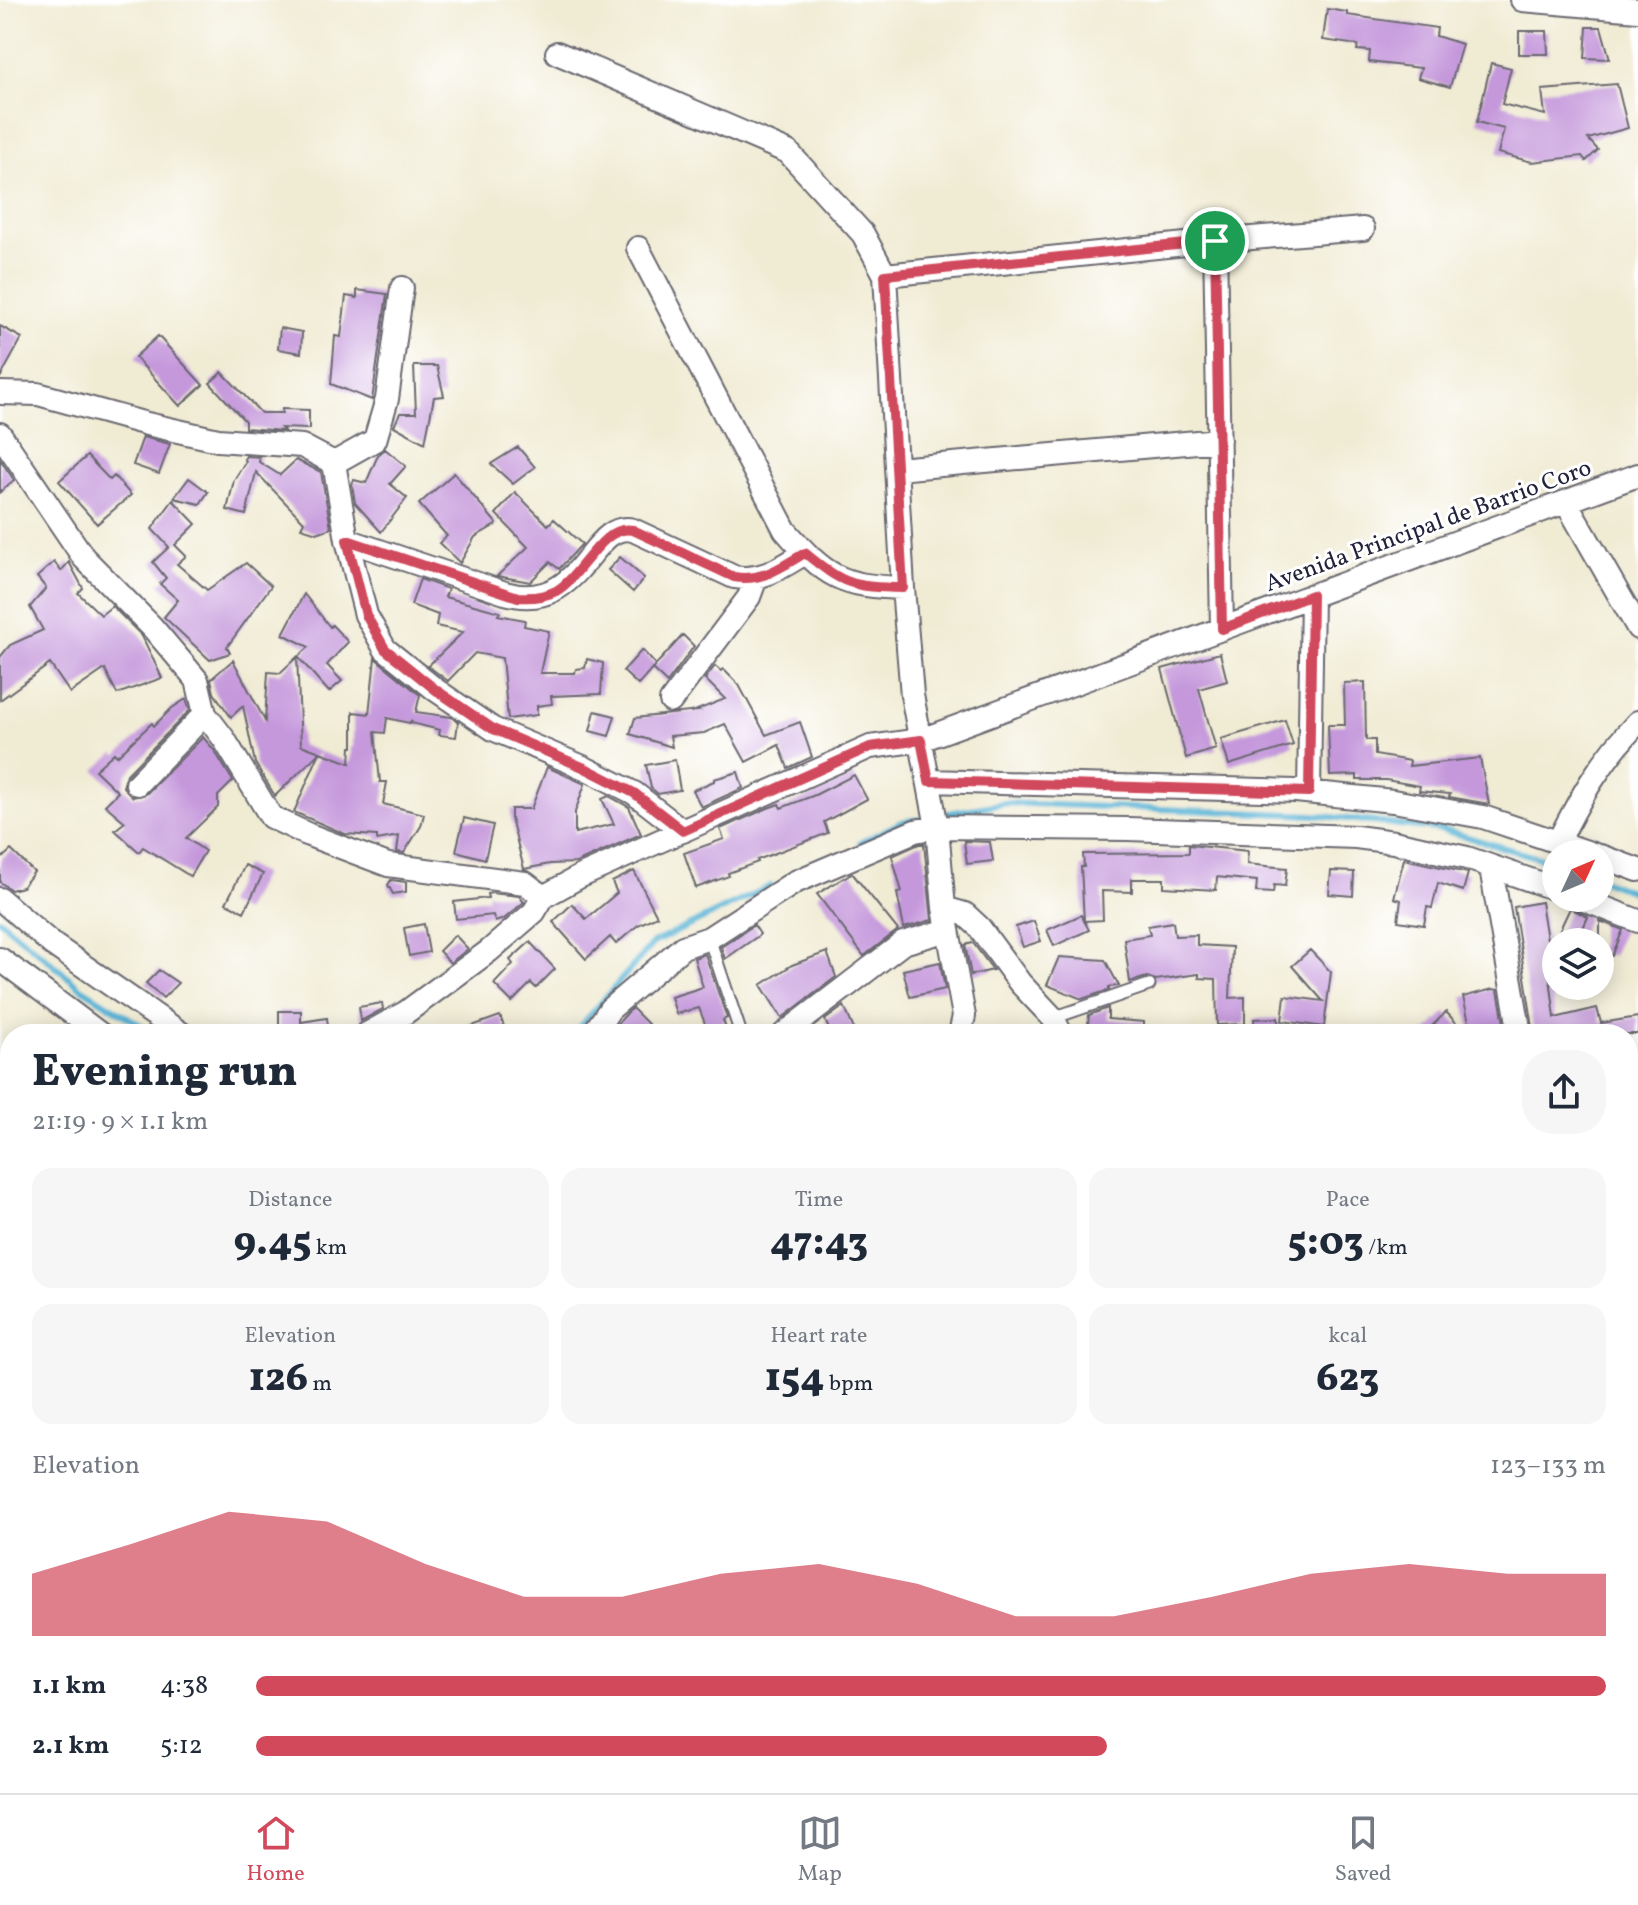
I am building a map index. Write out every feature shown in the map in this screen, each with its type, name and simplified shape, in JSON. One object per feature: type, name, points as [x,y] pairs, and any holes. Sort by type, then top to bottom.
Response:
[{"type":"street","points":[[1522,0],[1638,10]]},
{"type":"street","points":[[557,53],[788,152],[863,234],[885,275],[912,695],[936,820],[946,919],[964,1016],[962,1024]]},
{"type":"street","points":[[885,275],[1363,229]]},
{"type":"street","points":[[1215,241],[1222,629]]},
{"type":"street","points":[[638,248],[785,530],[805,553],[836,579],[866,587],[903,588]]},
{"type":"street","points":[[334,463],[375,440],[387,399],[402,288]]},
{"type":"street","points":[[0,393],[38,394],[218,440],[302,446],[334,463]]},
{"type":"street","points":[[0,434],[84,558],[152,627],[197,680],[205,714],[271,817],[388,865],[525,883],[543,897]]},
{"type":"street","points":[[897,469],[1219,440]]},
{"type":"street","points":[[334,463],[347,540],[366,615],[385,649],[436,690],[493,729],[622,787],[683,831]]},
{"type":"street","name":"Avenida Principal de Barrio Coro","points":[[385,1024],[405,1013],[489,951],[534,912],[543,897],[579,877],[870,747],[921,740],[1638,475]]},
{"type":"street","points":[[1566,502],[1638,628]]},
{"type":"street","points":[[347,540],[518,597],[545,595],[557,590],[567,583],[607,536],[622,528],[633,530],[734,577],[767,575],[805,553]]},
{"type":"street","points":[[671,701],[749,597],[756,578]]},
{"type":"street","points":[[1309,792],[1312,595]]},
{"type":"street","points":[[137,784],[205,714]]},
{"type":"street","points":[[1559,840],[1583,791],[1612,748],[1638,722]]},
{"type":"street","points":[[929,781],[1309,792],[1438,808],[1483,817],[1552,840]]},
{"type":"street","points":[[600,1024],[610,1009],[683,947],[709,938],[795,882],[936,820],[1356,837],[1432,849],[1542,884]]},
{"type":"street","points":[[1614,861],[1638,870]]},
{"type":"street","points":[[1491,868],[1518,1024]]},
{"type":"street","points":[[0,899],[52,944],[168,1024]]},
{"type":"street","points":[[1614,912],[1638,921]]},
{"type":"street","points":[[797,1024],[903,943],[946,919],[965,914],[979,927],[1055,1024]]},
{"type":"street","points":[[0,959],[87,1024]]},
{"type":"lane","points":[[709,938],[738,1024]]},
{"type":"lane","points":[[1061,1024],[1149,985]]},
{"type":"building","points":[[1327,9],[1347,12],[1347,15],[1437,28],[1436,36],[1462,44],[1450,87],[1418,78],[1421,68],[1369,62],[1370,51],[1357,50],[1358,45],[1323,40]]},
{"type":"building","points":[[1587,27],[1601,27],[1610,59],[1585,58]]},
{"type":"building","points":[[1519,31],[1547,31],[1548,54],[1519,54]]},
{"type":"building","points":[[1491,63],[1511,68],[1502,104],[1545,115],[1542,90],[1617,84],[1628,128],[1588,139],[1598,150],[1586,161],[1582,156],[1532,162],[1498,153],[1504,129],[1477,122]]},
{"type":"building","points":[[357,290],[387,294],[372,400],[331,384],[335,336],[341,337],[346,296],[357,298]]},
{"type":"building","points":[[0,326],[22,338],[0,378]]},
{"type":"building","points":[[280,328],[302,332],[301,353],[278,349]]},
{"type":"building","points":[[158,336],[203,385],[180,406],[135,357]]},
{"type":"building","points":[[414,366],[437,366],[444,396],[434,397],[425,443],[394,426],[400,413],[416,413]]},
{"type":"building","points":[[222,372],[261,413],[282,413],[282,409],[309,410],[309,429],[245,428],[245,421],[210,383]]},
{"type":"building","points":[[143,437],[170,444],[159,474],[133,465]]},
{"type":"building","points":[[518,447],[535,467],[513,484],[491,464]]},
{"type":"building","points":[[385,449],[406,466],[390,484],[407,498],[381,532],[355,503],[352,484],[354,480],[366,483],[378,455]]},
{"type":"building","points":[[87,456],[110,480],[114,476],[131,495],[97,524],[59,481]]},
{"type":"building","points":[[246,456],[260,457],[259,462],[280,475],[296,460],[321,472],[331,528],[317,533],[301,528],[304,522],[256,472],[246,515],[227,510],[234,480]]},
{"type":"building","points":[[0,459],[14,480],[0,492]]},
{"type":"building","points":[[454,473],[497,524],[475,537],[460,563],[439,543],[447,536],[419,504]]},
{"type":"building","points":[[189,478],[208,492],[200,504],[174,498]]},
{"type":"building","points":[[515,492],[548,525],[554,519],[582,544],[559,569],[550,562],[530,582],[497,576],[528,547],[496,514]]},
{"type":"building","points":[[173,500],[196,524],[175,545],[186,556],[177,564],[207,590],[246,563],[271,586],[227,647],[230,653],[210,660],[164,617],[178,600],[160,584],[166,578],[153,562],[169,547],[152,529]]},
{"type":"building","points":[[620,557],[644,578],[633,592],[608,570]]},
{"type":"building","points":[[54,562],[61,571],[69,562],[83,588],[78,593],[101,615],[112,606],[142,636],[162,678],[117,694],[105,669],[70,693],[50,664],[0,700],[0,657],[10,645],[43,630],[30,607],[46,588],[37,577]]},
{"type":"building","points":[[420,579],[448,589],[445,597],[500,612],[498,615],[525,620],[524,626],[549,631],[540,673],[575,673],[576,669],[585,668],[587,659],[603,663],[601,694],[551,696],[552,704],[537,706],[537,715],[508,719],[502,658],[475,653],[448,681],[428,666],[463,632],[436,626],[438,615],[411,605]]},
{"type":"building","points":[[304,594],[330,627],[332,625],[348,642],[327,665],[342,681],[329,692],[298,657],[309,647],[283,634]]},
{"type":"building","points":[[683,635],[694,646],[667,683],[652,669]]},
{"type":"building","points":[[642,650],[656,665],[638,685],[623,671]]},
{"type":"building","points":[[1220,653],[1227,681],[1199,689],[1216,749],[1186,758],[1162,669]]},
{"type":"building","points":[[297,657],[301,745],[350,763],[353,712],[369,714],[375,658],[420,695],[416,712],[451,717],[458,722],[456,737],[439,735],[440,730],[411,723],[412,720],[409,723],[387,718],[385,733],[375,732],[380,782],[387,782],[383,804],[424,814],[421,826],[404,853],[397,852],[399,836],[377,840],[377,836],[345,834],[294,812],[320,752],[275,796],[255,763],[243,706],[231,717],[214,693],[211,679],[233,660],[265,721],[268,672],[280,673]]},
{"type":"building","points":[[715,666],[721,671],[723,669],[739,685],[766,735],[800,722],[812,757],[788,768],[779,745],[746,762],[725,724],[704,733],[670,736],[672,747],[630,734],[635,718],[699,711],[725,699],[705,679]]},
{"type":"building","points":[[1365,682],[1366,740],[1375,740],[1375,755],[1410,761],[1409,766],[1480,758],[1489,804],[1449,797],[1450,794],[1419,791],[1420,786],[1386,780],[1357,780],[1357,775],[1330,776],[1328,725],[1345,725],[1344,683]]},
{"type":"building","points":[[186,699],[190,710],[127,774],[123,787],[133,797],[146,794],[203,737],[214,750],[233,781],[218,796],[218,807],[186,838],[205,851],[190,876],[143,847],[139,852],[115,830],[125,822],[105,805],[118,792],[95,770],[114,753],[117,756],[152,723],[154,726]]},
{"type":"building","points":[[595,711],[615,716],[609,736],[590,731]]},
{"type":"building","points":[[1285,720],[1293,745],[1229,765],[1221,739]]},
{"type":"building","points":[[675,760],[680,790],[658,794],[651,788],[646,765]]},
{"type":"building","points":[[547,767],[585,784],[575,812],[575,833],[614,824],[602,799],[609,796],[629,807],[641,834],[576,863],[524,869],[511,809],[531,809]]},
{"type":"building","points":[[738,772],[743,788],[701,807],[693,790],[714,779]]},
{"type":"building","points":[[854,775],[867,799],[824,822],[828,833],[696,888],[684,853],[724,839],[720,829],[779,804],[781,808],[815,795]]},
{"type":"building","points":[[464,818],[493,825],[485,859],[456,851]]},
{"type":"building","points":[[964,841],[990,842],[993,861],[967,864]]},
{"type":"building","points":[[924,844],[932,920],[904,928],[897,893],[902,892],[892,856]]},
{"type":"building","points":[[1189,845],[1248,851],[1247,864],[1287,868],[1285,886],[1274,885],[1273,893],[1256,892],[1257,881],[1217,877],[1216,890],[1164,887],[1164,879],[1132,879],[1132,892],[1102,891],[1103,920],[1084,921],[1083,854],[1189,853]]},
{"type":"building","points":[[11,850],[34,872],[22,887],[11,890],[0,882],[0,860]]},
{"type":"building","points":[[1404,859],[1468,873],[1463,891],[1438,883],[1432,908],[1427,907],[1424,925],[1398,921],[1401,900],[1394,898]]},
{"type":"building","points":[[245,865],[263,874],[244,912],[226,903]]},
{"type":"building","points":[[634,871],[657,916],[638,925],[616,944],[610,937],[586,959],[553,922],[572,904],[586,919],[617,893],[612,882]]},
{"type":"building","points":[[1331,871],[1354,872],[1353,896],[1329,894]]},
{"type":"building","points":[[852,873],[898,930],[864,956],[817,894]]},
{"type":"building","points":[[391,880],[406,882],[406,892],[393,894],[388,885]]},
{"type":"building","points":[[487,894],[519,896],[524,902],[504,919],[495,922],[493,915],[456,919],[454,902],[488,898]]},
{"type":"building","points":[[1541,902],[1545,928],[1542,928],[1542,1000],[1553,1000],[1555,1018],[1597,1008],[1601,1023],[1638,1017],[1638,1024],[1532,1024],[1514,907]]},
{"type":"building","points":[[1568,912],[1578,912],[1588,917],[1583,928],[1561,928]]},
{"type":"building","points":[[1081,915],[1089,930],[1054,946],[1047,930]]},
{"type":"building","points":[[1034,921],[1041,941],[1023,947],[1016,927]]},
{"type":"building","points":[[1600,921],[1623,930],[1614,951],[1614,928],[1600,928]]},
{"type":"building","points":[[1173,922],[1175,936],[1197,935],[1197,945],[1232,947],[1230,998],[1245,997],[1245,1024],[1217,1024],[1216,979],[1199,978],[1199,974],[1156,980],[1147,977],[1130,982],[1124,939],[1150,935],[1148,926]]},
{"type":"building","points":[[424,924],[429,952],[409,956],[404,928]]},
{"type":"building","points":[[754,925],[760,934],[725,959],[721,947]]},
{"type":"building","points":[[455,935],[468,949],[450,963],[439,951]]},
{"type":"building","points":[[530,942],[555,969],[536,988],[531,983],[512,1002],[494,984],[513,964],[510,960]]},
{"type":"building","points":[[973,943],[993,970],[971,975],[965,945]]},
{"type":"building","points":[[1310,950],[1331,972],[1324,1024],[1282,1021],[1285,996],[1323,1001],[1292,966]]},
{"type":"building","points":[[827,952],[836,977],[782,1018],[761,985],[792,965]]},
{"type":"building","points":[[705,954],[727,1018],[723,1020],[724,1024],[705,1024],[699,1008],[676,1014],[671,997],[703,987],[694,958]]},
{"type":"building","points":[[1059,957],[1105,960],[1119,986],[1082,999],[1047,985]]},
{"type":"building","points":[[940,962],[945,989],[910,997],[903,970]]},
{"type":"building","points":[[159,970],[178,983],[163,998],[146,983]]},
{"type":"building","points":[[1498,990],[1504,1024],[1470,1024],[1463,997]]},
{"type":"building","points":[[382,1003],[383,1009],[361,1021],[359,1007]]},
{"type":"building","points":[[844,1006],[852,1024],[827,1024],[825,1020]]},
{"type":"building","points":[[632,1008],[648,1024],[617,1024]]},
{"type":"building","points":[[1108,1008],[1108,1019],[1144,1024],[1088,1024],[1089,1015]]},
{"type":"building","points":[[279,1011],[301,1011],[301,1022],[327,1018],[328,1024],[279,1024]]},
{"type":"building","points":[[1446,1012],[1457,1024],[1434,1024]]},
{"type":"building","points":[[500,1016],[503,1024],[478,1024]]},
{"type":"building","points":[[1278,1018],[1278,1024],[1254,1024],[1254,1019]]},
{"type":"waterway","points":[[939,815],[1004,803],[1314,815],[1443,830],[1542,859]]},
{"type":"waterway","points":[[860,843],[902,822],[920,819]]},
{"type":"waterway","points":[[1614,885],[1638,894]]},
{"type":"waterway","points":[[583,1024],[653,943],[771,886]]},
{"type":"waterway","points":[[0,920],[81,988],[139,1024]]},
{"type":"route","points":[[1215,241],[1222,629],[1312,595],[1309,792],[929,781],[921,740],[870,747],[683,831],[634,793],[585,768],[493,729],[436,690],[385,649],[366,615],[347,540],[518,597],[531,598],[557,590],[567,583],[611,532],[622,528],[695,557],[734,577],[745,579],[767,575],[805,553],[836,579],[866,587],[903,588],[885,275],[1215,241]]}]
